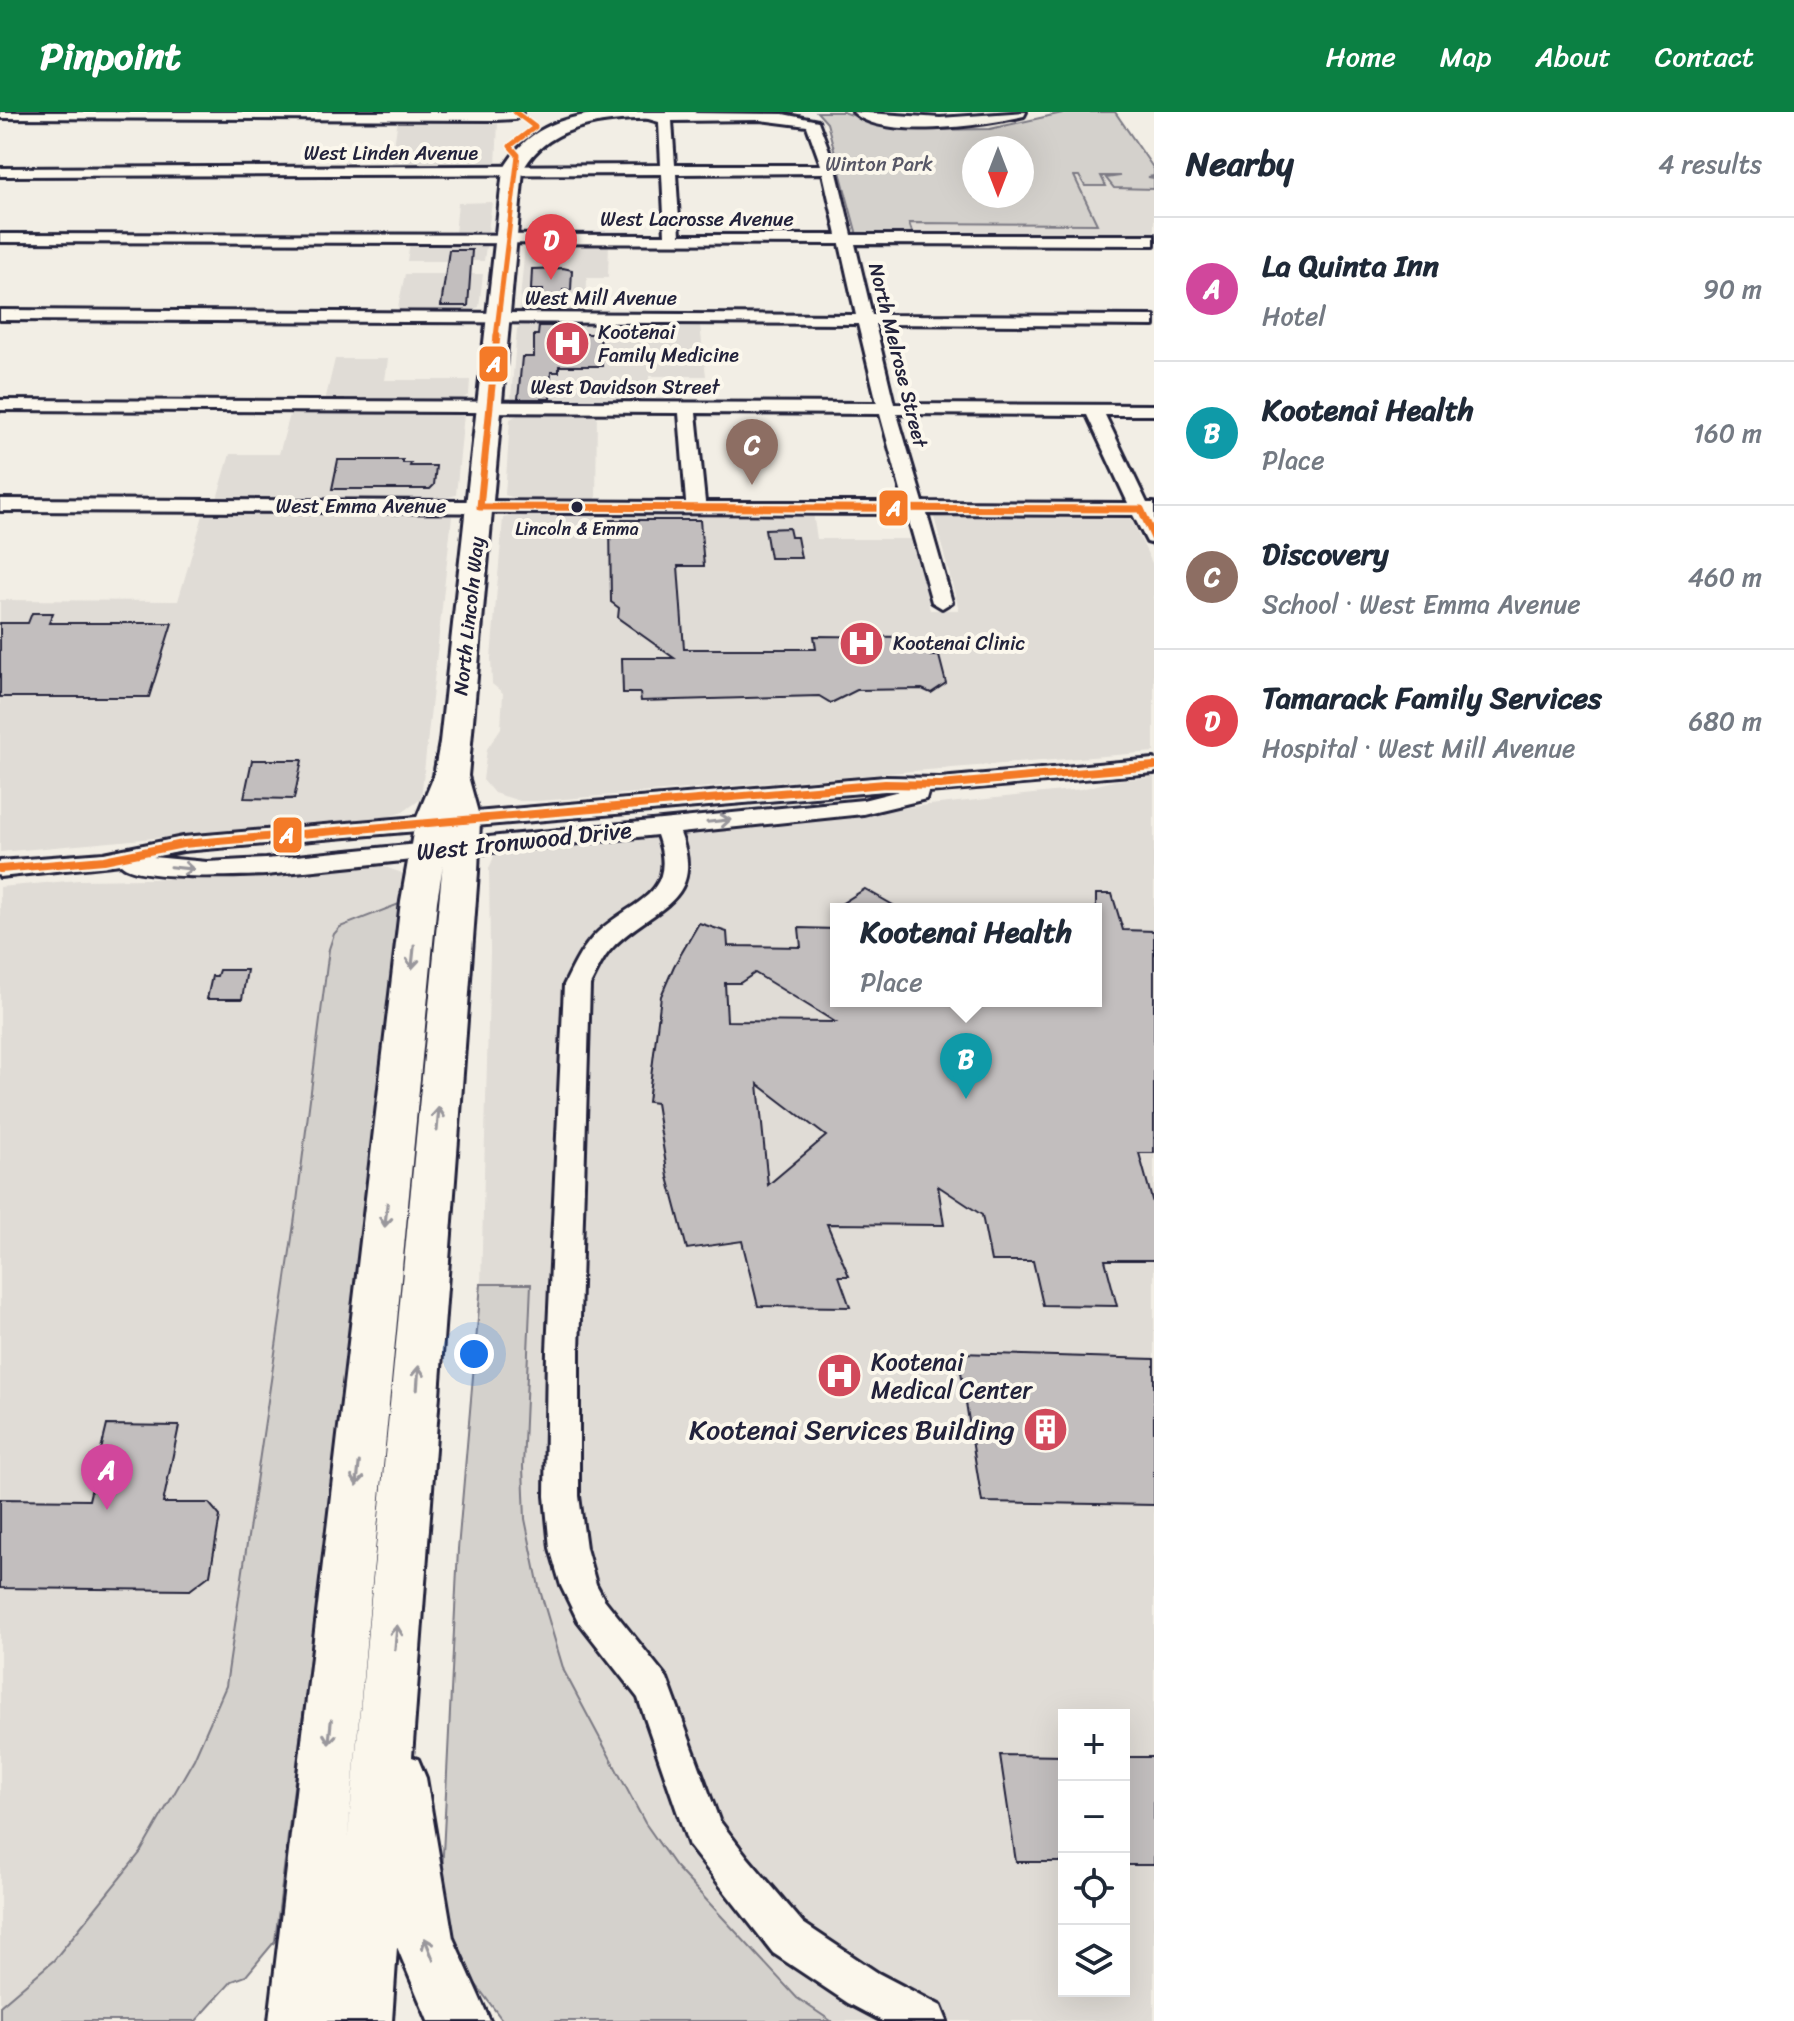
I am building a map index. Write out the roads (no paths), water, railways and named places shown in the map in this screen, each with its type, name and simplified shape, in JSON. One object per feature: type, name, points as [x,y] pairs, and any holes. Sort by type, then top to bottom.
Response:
[{"type":"highway","points":[[567,117],[535,127],[510,146],[516,163],[547,132],[580,120],[687,112]]},
{"type":"highway","points":[[862,112],[890,120],[940,124],[978,121],[1017,112]]},
{"type":"highway","points":[[515,114],[531,121],[535,127]]},
{"type":"highway","points":[[515,114],[594,118]]},
{"type":"highway","name":"North Lincoln Way","points":[[446,835],[516,163]]},
{"type":"highway","points":[[361,2021],[389,1715],[446,835]]},
{"type":"highway","points":[[300,2021],[446,835]]},
{"type":"highway","points":[[389,1715],[424,1940],[459,2021]]},
{"type":"street","points":[[0,114],[515,114]]},
{"type":"street","name":"North Melrose Street","points":[[665,118],[780,117],[813,124],[829,169],[887,409],[942,602]]},
{"type":"street","points":[[594,118],[665,118],[673,238]]},
{"type":"street","name":"West Linden Avenue","points":[[0,172],[493,173],[516,163],[829,169]]},
{"type":"street","name":"West Lacrosse Avenue","points":[[0,238],[1154,240]]},
{"type":"street","name":"West Mill Avenue","points":[[0,315],[1154,321]]},
{"type":"street","name":"West Davidson Street","points":[[0,405],[1154,410]]},
{"type":"street","points":[[687,409],[696,508]]},
{"type":"street","points":[[1094,410],[1147,509],[1154,538]]},
{"type":"street","name":"West Emma Avenue","points":[[0,505],[1147,509]]},
{"type":"street","name":"West Ironwood Drive","points":[[0,869],[104,860],[207,870],[266,867],[446,835],[885,784],[940,785],[1154,766]]},
{"type":"street","name":"West Ironwood Drive","points":[[446,835],[666,827],[863,807],[905,800],[940,785]]},
{"type":"street","points":[[666,827],[677,868],[673,884],[653,904],[626,921],[604,941],[589,958],[577,985],[563,1351],[562,1496],[568,1548],[591,1610],[654,1690],[703,1832],[788,1938],[873,1994],[926,2021]]},
{"type":"place","name":"Tamarack Family Services","points":[[551,280]]},
{"type":"place","name":"Kootenai Family Medicine","points":[[567,343]]},
{"type":"place","name":"Discovery","points":[[752,485]]},
{"type":"place","name":"Lincoln & Emma","points":[[577,507]]},
{"type":"place","name":"Kootenai Clinic","points":[[862,643]]},
{"type":"place","name":"Kootenai Health","points":[[966,1099]]},
{"type":"place","name":"Kootenai Medical Center","points":[[840,1376]]},
{"type":"place","name":"Kootenai Services Building","points":[[1046,1429]]},
{"type":"place","name":"La Quinta Inn","points":[[107,1510]]},
{"type":"park label","name":"Winton Park","points":[[879,164]]}]
